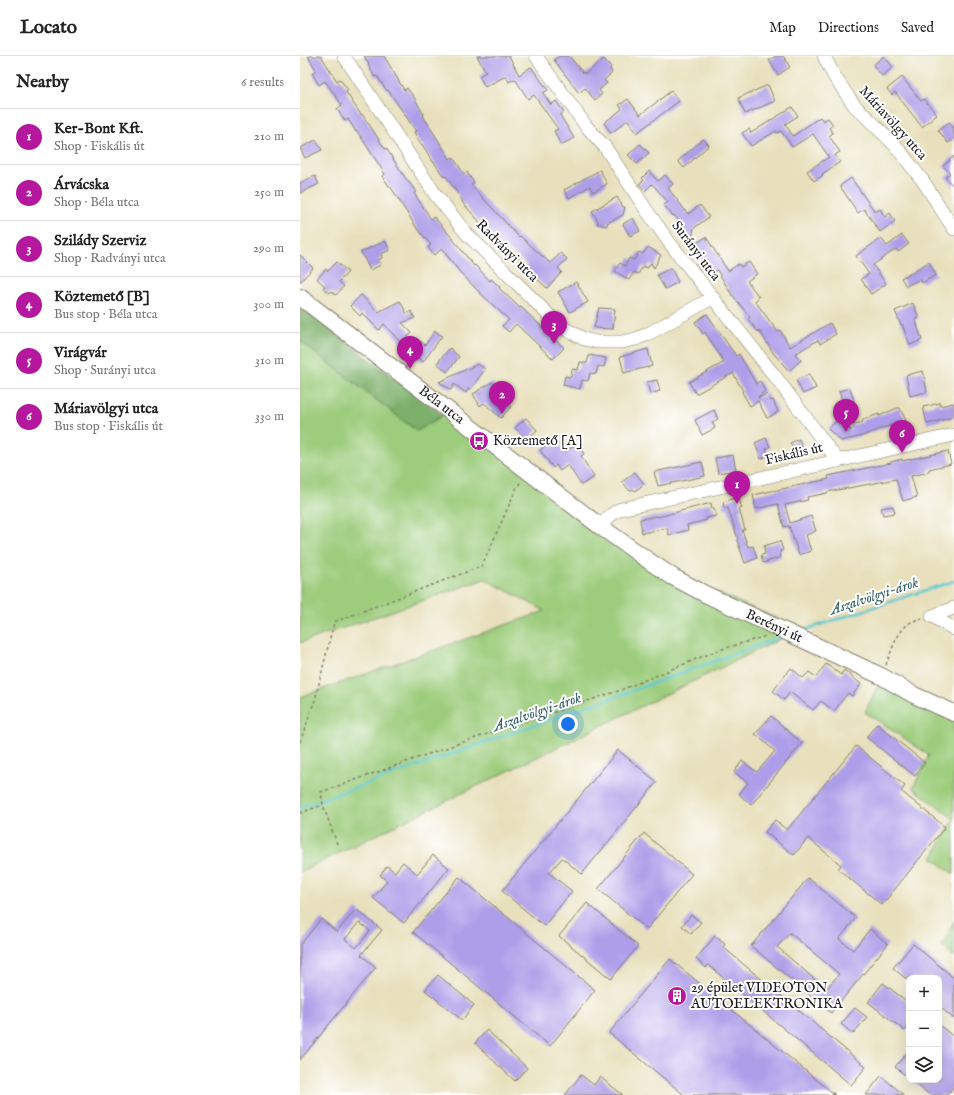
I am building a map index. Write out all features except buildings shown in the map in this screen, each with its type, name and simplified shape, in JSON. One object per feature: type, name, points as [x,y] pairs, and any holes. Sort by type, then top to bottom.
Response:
[{"type":"main road","name":"Béla utca","points":[[300,297],[601,527]]},
{"type":"main road","name":"Berényi út","points":[[601,527],[673,576],[733,607],[881,676],[914,695],[954,713]]},
{"type":"street","name":"Radványi utca","points":[[344,56],[435,194],[452,216],[466,233],[560,326],[584,339],[597,342],[622,342],[636,339],[648,334],[712,298]]},
{"type":"street","name":"Surányi utca","points":[[536,56],[578,116],[605,147],[651,217],[712,298],[777,379],[838,461]]},
{"type":"street","name":"Máriavölgy utca","points":[[824,56],[834,76],[854,105],[895,145],[923,181],[954,229]]},
{"type":"street","name":"Fiskális út","points":[[601,527],[609,516],[621,509],[954,435]]},
{"type":"street","points":[[932,616],[954,608]]},
{"type":"street","points":[[932,616],[954,629]]},
{"type":"path","points":[[300,742],[315,700],[334,622],[482,566],[517,487]]},
{"type":"path","points":[[881,676],[898,636],[904,628],[912,622],[932,616]]},
{"type":"path","points":[[337,844],[323,805],[321,792],[457,744],[620,690],[716,652],[783,631]]},
{"type":"path","points":[[300,813],[323,805]]},
{"type":"path","points":[[832,1095],[836,1091]]},
{"type":"green space","points":[[300,307],[443,415],[417,431],[300,341]]},
{"type":"green space","points":[[300,341],[417,431],[443,415],[654,565],[801,629],[300,872],[300,697],[545,611],[485,579],[300,643]]},
{"type":"green space","points":[[878,686],[954,720],[954,819],[913,788],[929,755],[865,712]]},
{"type":"green space","points":[[954,819],[954,874],[932,858]]},
{"type":"green space","points":[[954,921],[954,958],[942,946]]},
{"type":"waterway","name":"Aszalvölgyi-árok","points":[[801,631],[954,581]]},
{"type":"waterway","name":"Aszalvölgyi-árok","points":[[300,807],[781,637]]},
{"type":"place","name":"Szilády Szerviz","points":[[554,344]]},
{"type":"place","name":"Köztemető [B]","points":[[410,369]]},
{"type":"place","name":"Árvácska","points":[[502,414]]},
{"type":"place","name":"Virágvár","points":[[846,432]]},
{"type":"place","name":"Köztemető [A]","points":[[479,441]]},
{"type":"place","name":"Máriavölgyi utca","points":[[902,453]]},
{"type":"place","name":"Ker-Bont Kft.","points":[[737,504]]},
{"type":"place","name":"29 épület VIDEOTON AUTOELEKTRONIKA","points":[[677,996]]}]
